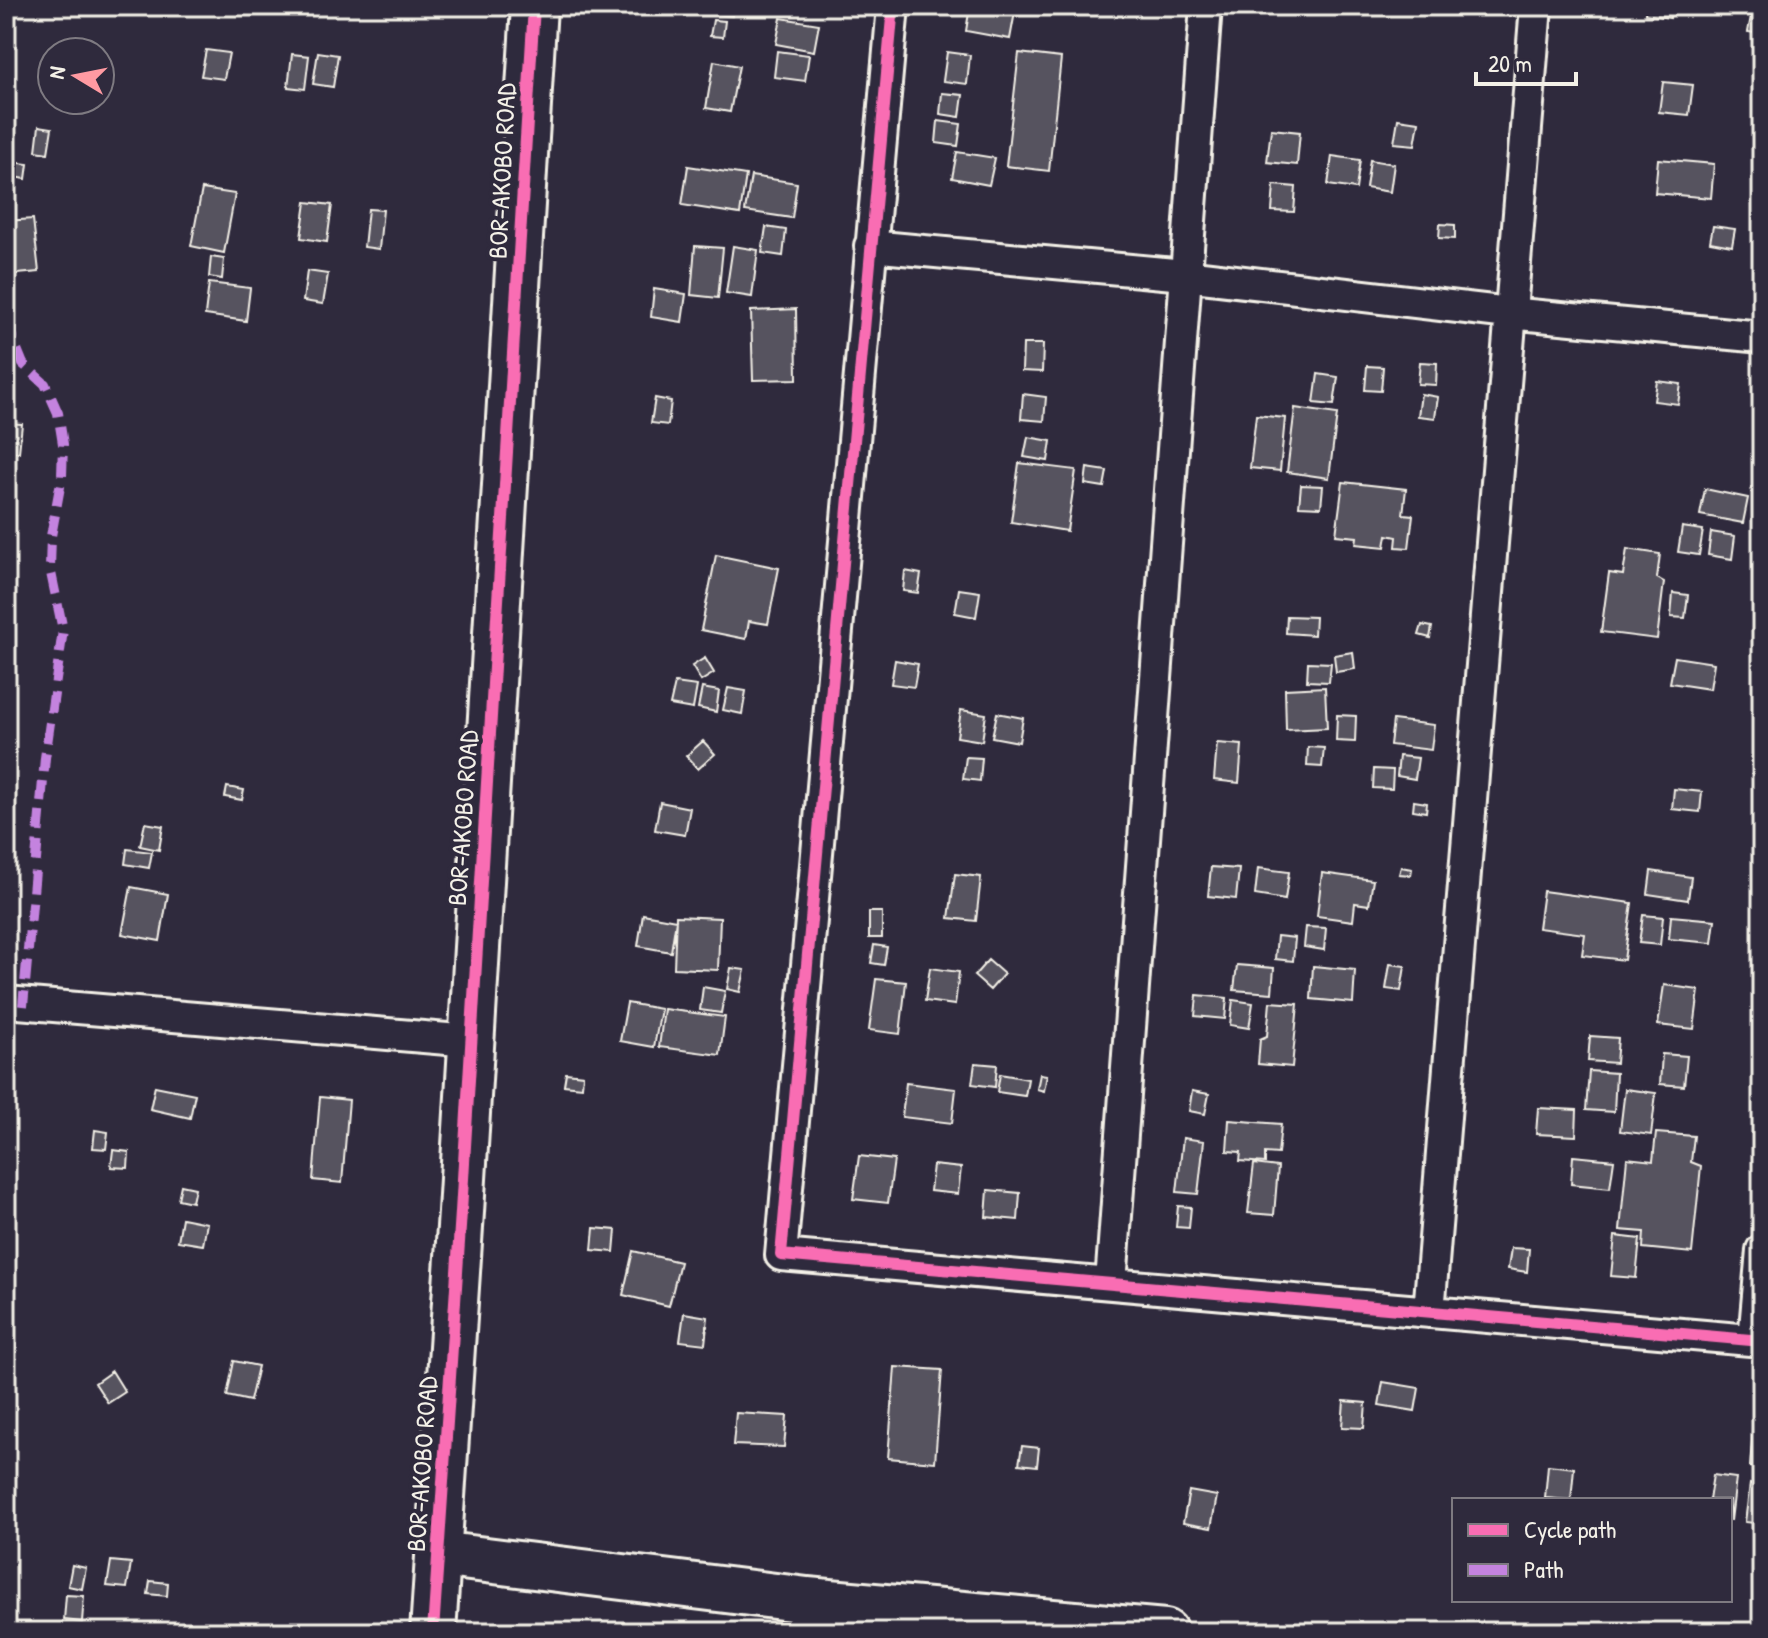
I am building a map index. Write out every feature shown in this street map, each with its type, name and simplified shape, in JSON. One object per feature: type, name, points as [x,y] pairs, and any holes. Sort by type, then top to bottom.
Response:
[{"type":"street","name":"BOR-AKOBO ROAD","points":[[433,1632],[534,6]]},
{"type":"street","points":[[893,6],[781,1255],[1758,1340],[1762,1250]]},
{"type":"street","points":[[1111,1283],[1206,6]]},
{"type":"street","points":[[1429,1312],[1536,6]]},
{"type":"street","points":[[870,246],[1185,275],[1509,313],[1762,337]]},
{"type":"street","points":[[6,1002],[23,1006],[471,1041]]},
{"type":"street","points":[[438,1554],[807,1600],[1165,1632]]},
{"type":"building","points":[[716,6],[733,6],[732,16],[715,14]]},
{"type":"building","points":[[970,6],[1015,12],[1010,39],[966,31]]},
{"type":"building","points":[[1646,6],[1672,6],[1670,18],[1645,14]]},
{"type":"building","points":[[1753,6],[1762,7],[1762,34],[1748,32]]},
{"type":"building","points":[[781,18],[819,24],[814,51],[776,44]]},
{"type":"building","points":[[713,20],[725,21],[723,37],[710,36]]},
{"type":"building","points":[[206,50],[229,53],[224,79],[201,76]]},
{"type":"building","points":[[777,51],[809,55],[805,81],[774,77]]},
{"type":"building","points":[[318,52],[338,55],[333,87],[313,84]]},
{"type":"building","points":[[947,52],[970,55],[967,84],[943,81]]},
{"type":"building","points":[[1019,53],[1061,58],[1049,171],[1006,166]]},
{"type":"building","points":[[292,54],[309,56],[305,89],[288,87]]},
{"type":"building","points":[[714,61],[739,66],[730,112],[706,108]]},
{"type":"building","points":[[1663,82],[1693,85],[1689,115],[1659,112]]},
{"type":"building","points":[[942,93],[963,95],[960,117],[940,114]]},
{"type":"building","points":[[1398,119],[1419,122],[1415,145],[1394,143]]},
{"type":"building","points":[[938,121],[961,124],[958,146],[936,143]]},
{"type":"building","points":[[39,126],[52,128],[48,153],[36,151]]},
{"type":"building","points":[[1271,129],[1300,132],[1297,165],[1267,162]]},
{"type":"building","points":[[957,152],[995,158],[989,185],[952,178]]},
{"type":"building","points":[[1332,156],[1360,160],[1356,189],[1328,185]]},
{"type":"building","points":[[1658,159],[1714,164],[1711,198],[1655,193]]},
{"type":"building","points":[[1370,160],[1394,164],[1390,192],[1366,188]]},
{"type":"building","points":[[11,162],[28,164],[26,179],[8,176]]},
{"type":"building","points":[[688,166],[746,175],[740,214],[682,205]]},
{"type":"building","points":[[751,176],[797,183],[792,218],[745,211]]},
{"type":"building","points":[[1274,185],[1296,187],[1294,212],[1272,211]]},
{"type":"building","points":[[202,189],[235,194],[224,253],[191,246]]},
{"type":"building","points":[[306,202],[332,205],[327,242],[301,238]]},
{"type":"building","points":[[368,209],[383,210],[379,249],[364,247]]},
{"type":"building","points":[[33,219],[39,272],[6,275],[6,221]]},
{"type":"building","points":[[1440,224],[1455,225],[1455,239],[1439,238]]},
{"type":"building","points":[[1713,226],[1735,229],[1732,246],[1710,242]]},
{"type":"building","points":[[766,227],[786,230],[783,256],[762,253]]},
{"type":"building","points":[[695,246],[723,248],[718,298],[691,295]]},
{"type":"building","points":[[733,246],[758,250],[752,297],[726,293]]},
{"type":"building","points":[[211,257],[224,259],[222,279],[209,277]]},
{"type":"building","points":[[307,271],[328,274],[323,304],[303,301]]},
{"type":"building","points":[[209,283],[250,288],[246,321],[205,315]]},
{"type":"building","points":[[654,289],[686,294],[682,322],[651,317]]},
{"type":"building","points":[[796,309],[797,379],[753,380],[751,311]]},
{"type":"building","points":[[1023,344],[1043,344],[1042,372],[1022,371]]},
{"type":"building","points":[[1420,362],[1437,363],[1436,385],[1418,384]]},
{"type":"building","points":[[1367,366],[1383,367],[1381,391],[1365,390]]},
{"type":"building","points":[[1318,374],[1338,377],[1334,405],[1314,403]]},
{"type":"building","points":[[1657,381],[1681,384],[1678,404],[1654,401]]},
{"type":"building","points":[[1023,394],[1046,397],[1044,421],[1021,419]]},
{"type":"building","points":[[1421,394],[1438,397],[1435,418],[1418,416]]},
{"type":"building","points":[[655,398],[671,401],[668,425],[651,423]]},
{"type":"building","points":[[1295,408],[1337,414],[1329,478],[1287,472]]},
{"type":"building","points":[[1256,415],[1285,418],[1280,471],[1250,468]]},
{"type":"building","points":[[6,423],[22,424],[19,452],[6,452]]},
{"type":"building","points":[[1028,437],[1051,441],[1048,461],[1024,457]]},
{"type":"building","points":[[1019,463],[1076,470],[1067,531],[1011,522]]},
{"type":"building","points":[[1087,468],[1107,471],[1104,487],[1085,484]]},
{"type":"building","points":[[1343,482],[1406,489],[1403,514],[1413,515],[1409,548],[1396,547],[1397,537],[1387,535],[1385,547],[1356,544],[1357,537],[1336,535]]},
{"type":"building","points":[[1301,485],[1323,486],[1321,507],[1299,506]]},
{"type":"building","points":[[1705,489],[1748,498],[1743,523],[1700,515]]},
{"type":"building","points":[[1682,527],[1703,530],[1699,555],[1678,552]]},
{"type":"building","points":[[1711,532],[1735,536],[1732,559],[1708,555]]},
{"type":"building","points":[[1627,549],[1660,554],[1657,578],[1664,582],[1657,639],[1601,632],[1609,573],[1623,575]]},
{"type":"building","points":[[716,555],[779,568],[768,624],[749,621],[746,639],[701,630]]},
{"type":"building","points":[[905,571],[921,574],[918,593],[903,591]]},
{"type":"building","points":[[959,589],[980,592],[976,617],[955,613]]},
{"type":"building","points":[[1673,593],[1688,595],[1685,618],[1671,617]]},
{"type":"building","points":[[1287,616],[1315,617],[1314,635],[1286,633]]},
{"type":"building","points":[[1422,625],[1432,627],[1430,638],[1419,635]]},
{"type":"building","points":[[1353,652],[1355,669],[1336,672],[1334,655]]},
{"type":"building","points":[[1675,657],[1714,663],[1710,689],[1670,683]]},
{"type":"building","points":[[705,658],[714,673],[701,681],[692,666]]},
{"type":"building","points":[[895,660],[918,664],[914,687],[891,684]]},
{"type":"building","points":[[1308,662],[1331,663],[1329,682],[1307,681]]},
{"type":"building","points":[[675,683],[697,686],[693,709],[670,705]]},
{"type":"building","points":[[1325,687],[1327,728],[1286,730],[1285,689]]},
{"type":"building","points":[[702,688],[719,691],[716,712],[698,708]]},
{"type":"building","points":[[728,688],[746,691],[742,714],[723,710]]},
{"type":"building","points":[[961,710],[986,714],[982,741],[957,737]]},
{"type":"building","points":[[997,713],[1023,718],[1019,742],[992,737]]},
{"type":"building","points":[[1337,715],[1356,716],[1355,742],[1336,741]]},
{"type":"building","points":[[1393,720],[1434,725],[1431,750],[1390,745]]},
{"type":"building","points":[[703,741],[715,754],[698,769],[686,756]]},
{"type":"building","points":[[1217,743],[1242,745],[1239,783],[1214,780]]},
{"type":"building","points":[[1308,747],[1324,748],[1322,767],[1307,766]]},
{"type":"building","points":[[1399,756],[1418,758],[1415,779],[1397,776]]},
{"type":"building","points":[[966,757],[982,758],[980,781],[963,779]]},
{"type":"building","points":[[1374,769],[1393,770],[1392,789],[1373,788]]},
{"type":"building","points":[[227,787],[244,790],[242,800],[225,797]]},
{"type":"building","points":[[1674,789],[1702,792],[1700,812],[1672,809]]},
{"type":"building","points":[[1414,801],[1427,803],[1426,812],[1413,810]]},
{"type":"building","points":[[660,802],[690,808],[685,835],[655,830]]},
{"type":"building","points":[[145,823],[163,826],[159,850],[140,846]]},
{"type":"building","points":[[127,849],[152,852],[149,868],[125,864]]},
{"type":"building","points":[[1211,867],[1239,869],[1236,899],[1208,896]]},
{"type":"building","points":[[1401,867],[1412,869],[1411,875],[1399,874]]},
{"type":"building","points":[[1258,868],[1289,872],[1285,900],[1255,895]]},
{"type":"building","points":[[1651,871],[1691,877],[1688,900],[1648,894]]},
{"type":"building","points":[[1322,873],[1373,880],[1369,905],[1355,903],[1353,921],[1317,916]]},
{"type":"building","points":[[955,874],[981,877],[976,921],[949,918]]},
{"type":"building","points":[[131,887],[168,894],[160,941],[122,934]]},
{"type":"building","points":[[1543,891],[1632,903],[1624,960],[1582,955],[1585,934],[1538,928]]},
{"type":"building","points":[[869,912],[882,912],[882,938],[869,938]]},
{"type":"building","points":[[643,914],[676,920],[671,952],[638,946]]},
{"type":"building","points":[[1643,915],[1663,917],[1660,945],[1639,943]]},
{"type":"building","points":[[676,916],[720,918],[718,970],[674,968]]},
{"type":"building","points":[[1671,916],[1715,920],[1712,943],[1669,939]]},
{"type":"building","points":[[1306,927],[1326,928],[1324,950],[1304,947]]},
{"type":"building","points":[[1277,936],[1295,938],[1293,961],[1275,959]]},
{"type":"building","points":[[874,945],[887,947],[884,965],[871,963]]},
{"type":"building","points":[[988,960],[1004,974],[990,990],[974,976]]},
{"type":"building","points":[[1390,964],[1405,966],[1401,991],[1386,989]]},
{"type":"building","points":[[1237,965],[1274,968],[1272,993],[1234,990]]},
{"type":"building","points":[[1313,966],[1355,970],[1353,1003],[1311,999]]},
{"type":"building","points":[[731,968],[745,970],[740,992],[727,989]]},
{"type":"building","points":[[930,968],[959,972],[955,1005],[925,1001]]},
{"type":"building","points":[[876,979],[906,982],[900,1034],[869,1030]]},
{"type":"building","points":[[1664,985],[1699,990],[1694,1029],[1658,1025]]},
{"type":"building","points":[[703,987],[725,991],[721,1013],[700,1010]]},
{"type":"building","points":[[1197,995],[1227,998],[1225,1019],[1195,1016]]},
{"type":"building","points":[[1233,1000],[1253,1003],[1249,1028],[1230,1025]]},
{"type":"building","points":[[1270,1002],[1298,1004],[1292,1067],[1258,1064],[1260,1039],[1267,1036]]},
{"type":"building","points":[[627,1003],[661,1009],[654,1047],[620,1041]]},
{"type":"building","points":[[664,1009],[725,1017],[720,1055],[659,1047]]},
{"type":"building","points":[[1590,1036],[1618,1038],[1616,1063],[1588,1061]]},
{"type":"building","points":[[1662,1054],[1687,1056],[1684,1086],[1660,1084]]},
{"type":"building","points":[[975,1063],[997,1065],[995,1087],[972,1084]]},
{"type":"building","points":[[1589,1071],[1616,1073],[1614,1112],[1586,1110]]},
{"type":"building","points":[[566,1073],[583,1075],[582,1087],[564,1085]]},
{"type":"building","points":[[1000,1074],[1028,1079],[1025,1096],[997,1092]]},
{"type":"building","points":[[1040,1074],[1047,1075],[1044,1091],[1037,1089]]},
{"type":"building","points":[[906,1083],[956,1089],[952,1123],[902,1117]]},
{"type":"building","points":[[155,1086],[195,1094],[190,1118],[150,1109]]},
{"type":"building","points":[[1625,1089],[1656,1093],[1651,1135],[1620,1131]]},
{"type":"building","points":[[1192,1091],[1209,1094],[1205,1114],[1189,1111]]},
{"type":"building","points":[[320,1097],[349,1100],[342,1183],[313,1180]]},
{"type":"building","points":[[1538,1108],[1577,1110],[1576,1136],[1536,1134]]},
{"type":"building","points":[[1229,1120],[1281,1124],[1278,1154],[1265,1153],[1265,1163],[1240,1161],[1241,1152],[1227,1151]]},
{"type":"building","points":[[95,1130],[108,1132],[106,1149],[93,1148]]},
{"type":"building","points":[[1656,1133],[1694,1136],[1691,1162],[1701,1166],[1692,1253],[1643,1248],[1644,1232],[1620,1230],[1627,1158],[1653,1161]]},
{"type":"building","points":[[1183,1138],[1204,1141],[1198,1194],[1177,1192]]},
{"type":"building","points":[[113,1150],[129,1152],[128,1168],[111,1167]]},
{"type":"building","points":[[859,1156],[894,1160],[888,1203],[853,1199]]},
{"type":"building","points":[[1573,1156],[1614,1160],[1610,1188],[1571,1184]]},
{"type":"building","points":[[1254,1164],[1278,1167],[1274,1215],[1248,1213]]},
{"type":"building","points":[[933,1165],[961,1168],[958,1194],[930,1191]]},
{"type":"building","points":[[181,1185],[195,1188],[192,1202],[178,1199]]},
{"type":"building","points":[[988,1190],[1020,1193],[1018,1220],[986,1217]]},
{"type":"building","points":[[1178,1206],[1191,1207],[1189,1228],[1176,1227]]},
{"type":"building","points":[[182,1218],[207,1223],[203,1245],[178,1241]]},
{"type":"building","points":[[594,1228],[616,1230],[614,1252],[592,1250]]},
{"type":"building","points":[[1615,1236],[1640,1239],[1636,1278],[1611,1276]]},
{"type":"building","points":[[1511,1248],[1529,1249],[1527,1272],[1508,1269]]},
{"type":"building","points":[[633,1251],[680,1262],[669,1306],[623,1295]]},
{"type":"building","points":[[684,1313],[708,1317],[705,1344],[680,1341]]},
{"type":"building","points":[[234,1361],[258,1366],[250,1401],[227,1396]]},
{"type":"building","points":[[895,1367],[942,1370],[935,1462],[888,1458]]},
{"type":"building","points":[[112,1371],[125,1392],[108,1403],[95,1383]]},
{"type":"building","points":[[1383,1382],[1419,1388],[1415,1411],[1379,1405]]},
{"type":"building","points":[[1344,1401],[1366,1403],[1364,1428],[1342,1427]]},
{"type":"building","points":[[736,1413],[787,1416],[784,1447],[733,1445]]},
{"type":"building","points":[[1753,1427],[1762,1428],[1762,1468],[1750,1467]]},
{"type":"building","points":[[1022,1446],[1039,1448],[1037,1466],[1019,1464]]},
{"type":"building","points":[[1548,1465],[1574,1468],[1571,1498],[1545,1498]]},
{"type":"building","points":[[1713,1475],[1736,1478],[1732,1512],[1732,1498],[1709,1498]]},
{"type":"building","points":[[1750,1484],[1762,1486],[1762,1524],[1745,1522]]},
{"type":"building","points":[[1189,1491],[1217,1496],[1211,1528],[1183,1523]]},
{"type":"building","points":[[111,1561],[131,1563],[127,1588],[107,1586]]},
{"type":"building","points":[[72,1565],[86,1568],[82,1589],[68,1586]]},
{"type":"building","points":[[150,1581],[168,1583],[167,1596],[148,1594]]},
{"type":"building","points":[[66,1595],[84,1596],[82,1622],[64,1620]]},
{"type":"marked path","points":[[6,322],[23,364],[45,384],[58,413],[63,444],[50,568],[63,630],[45,758],[23,1006]]},
{"type":"cycle path","points":[[433,1632],[534,6]]},
{"type":"cycle path","points":[[893,6],[781,1255],[1762,1341]]}]
